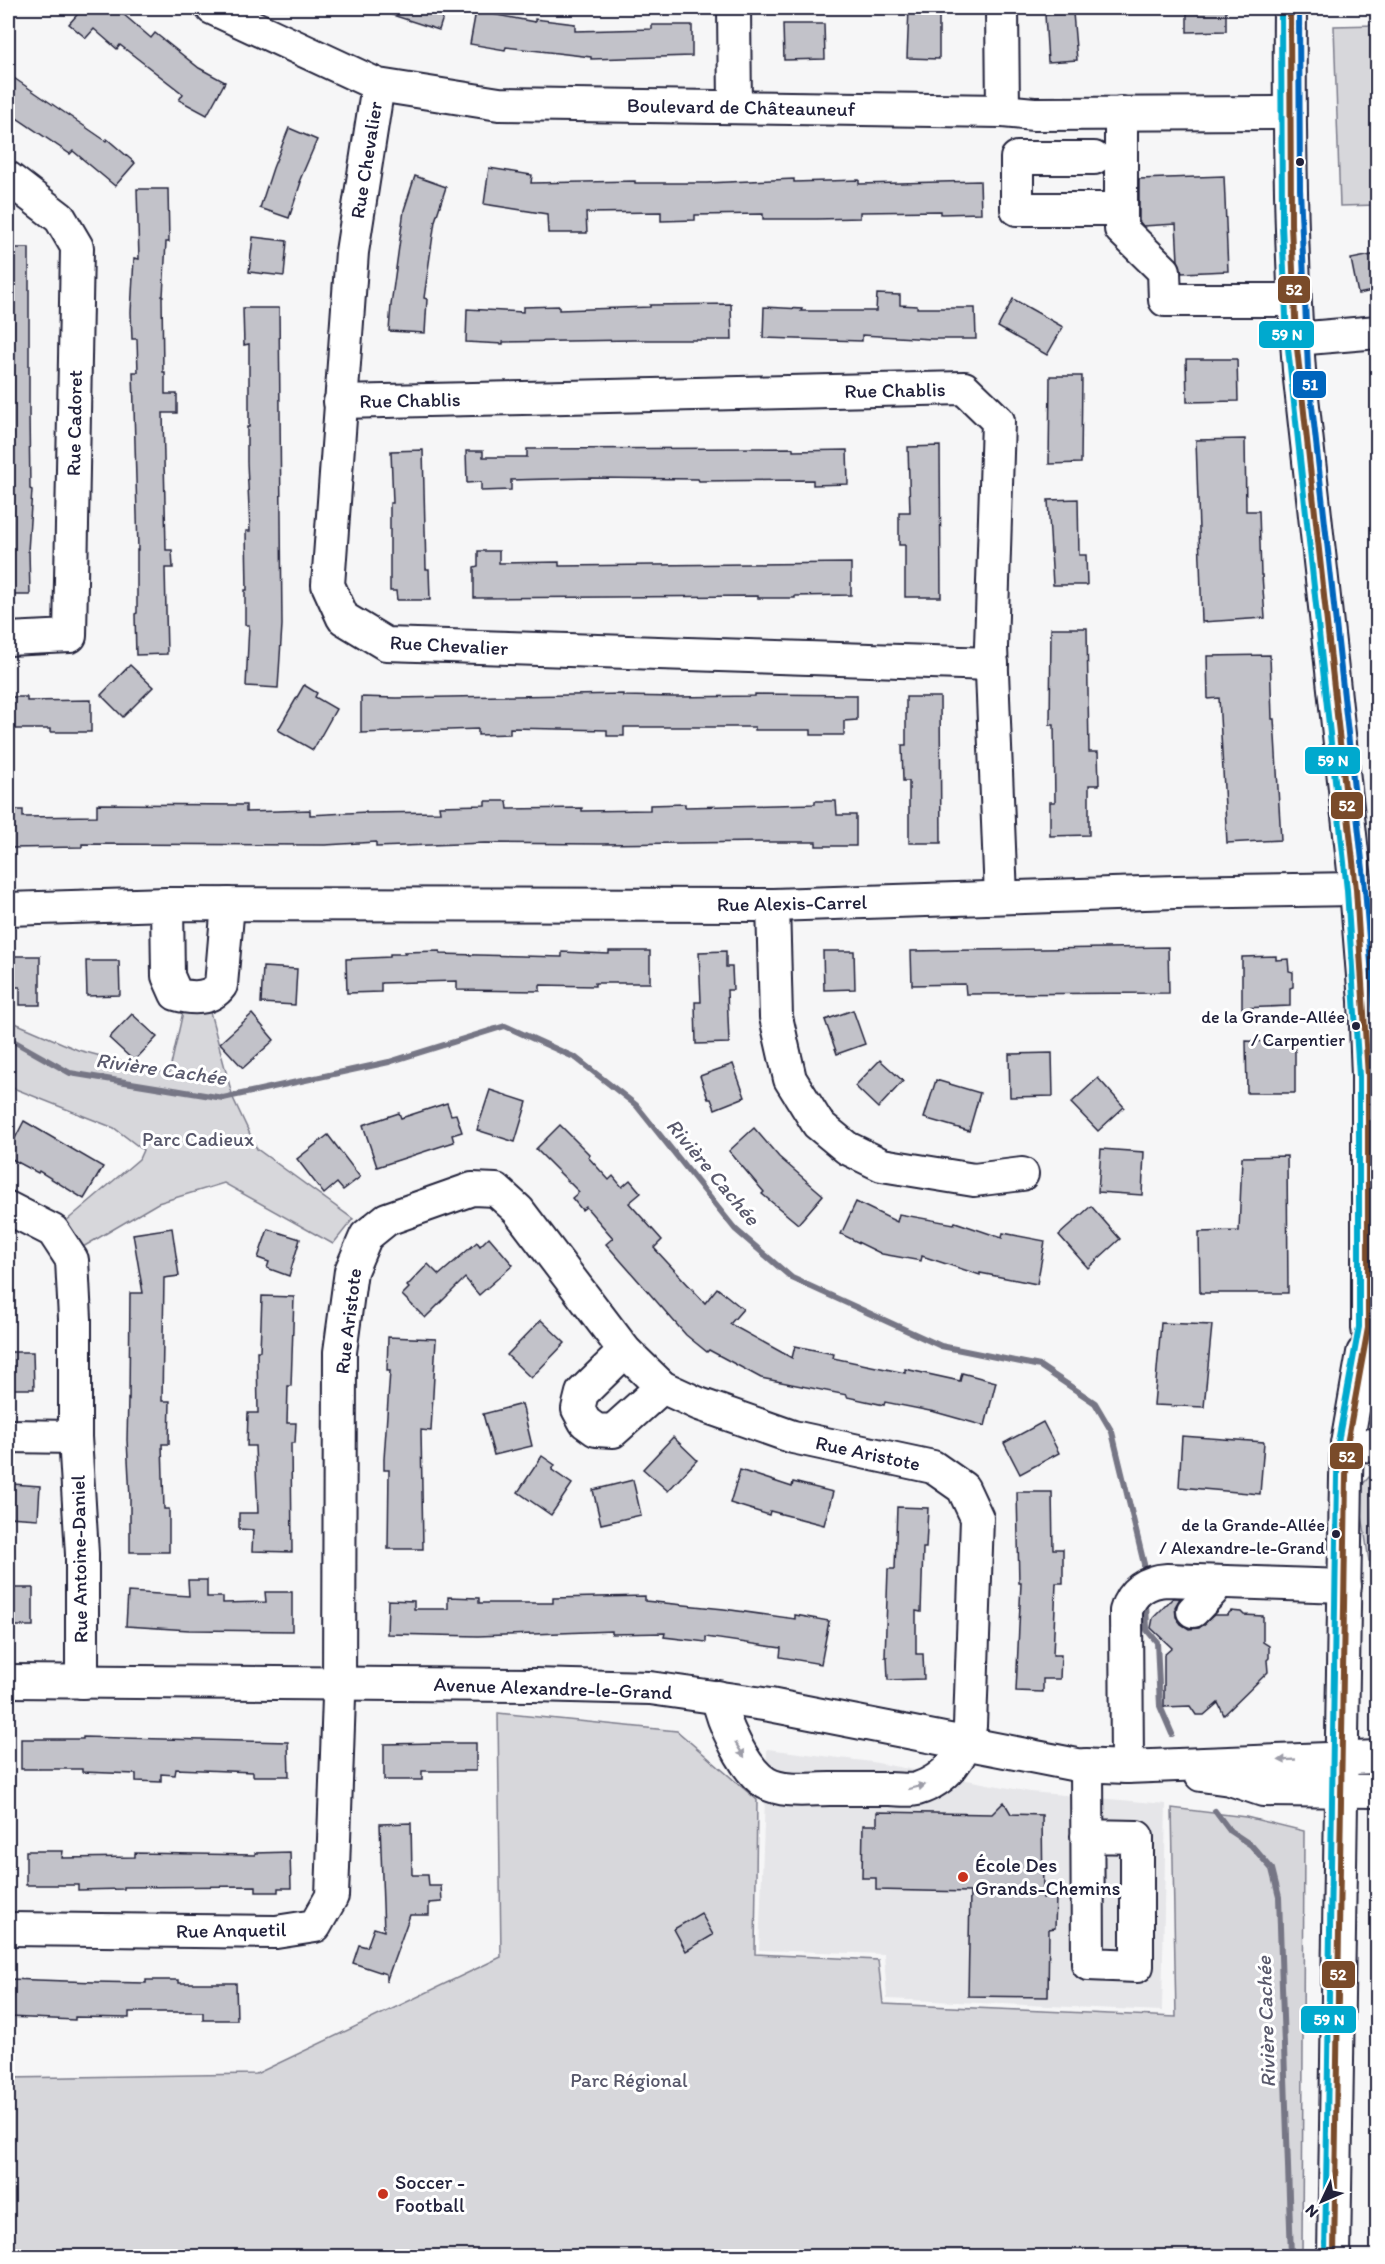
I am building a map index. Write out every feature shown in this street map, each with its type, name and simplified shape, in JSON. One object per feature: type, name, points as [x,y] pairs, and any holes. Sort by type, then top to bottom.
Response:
[{"type":"street","name":"Boulevard de Châteauneuf","points":[[212,8],[378,85],[499,104],[1003,111],[1034,114],[1289,113]]},
{"type":"street","points":[[734,8],[735,107]]},
{"type":"street","points":[[1002,8],[1003,111]]},
{"type":"street","points":[[1290,8],[1289,113],[1296,339],[1372,1035],[1368,1076],[1368,1328],[1362,1445],[1345,1586],[1334,2256]]},
{"type":"street","name":"Rue Chevalier","points":[[378,85],[352,252],[340,402],[328,585],[343,618],[386,644],[992,664]]},
{"type":"street","points":[[1121,113],[1122,229],[1164,271],[1165,300],[1294,300]]},
{"type":"street","points":[[1033,158],[1034,114]]},
{"type":"street","points":[[1094,158],[1017,158],[1017,209],[1121,209]]},
{"type":"street","name":"Rue Cadoret","points":[[8,178],[60,218],[77,247],[70,636],[8,639]]},
{"type":"street","points":[[1296,339],[1377,332]]},
{"type":"street","name":"Rue Chablis","points":[[340,402],[964,388],[998,421],[992,664],[1001,897]]},
{"type":"street","name":"Rue Alexis-Carrel","points":[[8,909],[167,904],[773,905],[1356,889]]},
{"type":"street","points":[[167,904],[168,976],[176,994],[206,997],[216,992],[221,985],[228,904]]},
{"type":"street","points":[[773,905],[776,1017],[790,1079],[818,1124],[847,1148],[882,1164],[974,1180],[1022,1174]]},
{"type":"street","name":"Rue Aristote","points":[[339,1684],[340,1352],[351,1271],[366,1236],[387,1219],[472,1189],[496,1190],[518,1210],[625,1351],[662,1386],[699,1404],[793,1437],[933,1467],[963,1488],[977,1518],[971,1713],[967,1743]]},
{"type":"street","name":"Rue Antoine-Daniel","points":[[8,1209],[53,1231],[72,1260],[75,1318],[75,1437],[82,1554],[82,1682]]},
{"type":"street","points":[[1368,1328],[1377,1389]]},
{"type":"street","points":[[625,1351],[582,1393],[578,1409],[585,1422],[596,1430],[613,1431],[662,1386]]},
{"type":"street","points":[[8,1436],[75,1437]]},
{"type":"street","points":[[1127,1767],[1127,1606],[1139,1590],[1150,1583],[1167,1580],[1345,1586]]},
{"type":"street","points":[[1193,1611],[1212,1592],[1214,1582]]},
{"type":"street","name":"Avenue Alexandre-le-Grand","points":[[8,1681],[612,1686],[668,1690],[718,1697],[1045,1759],[1219,1777],[1258,1790],[1377,1791]]},
{"type":"street","name":"Rue Anquetil","points":[[8,1929],[276,1932],[315,1926],[332,1896],[339,1684]]},
{"type":"street","points":[[718,1697],[727,1730],[747,1761],[761,1780],[777,1787],[914,1790],[933,1782],[945,1773],[967,1743]]},
{"type":"street","name":"Avenue Alexandre-le-Grand","points":[[1127,1767],[1377,1756]]},
{"type":"street","points":[[1087,1765],[1088,1836]]},
{"type":"shaded area","name":"École Des Grands-Chemins","points":[[767,1749],[872,1762],[1030,1792],[1166,1804],[1162,2011],[887,1999],[884,1954],[759,1950]]},
{"type":"green space","points":[[1377,25],[1377,205],[1340,206],[1334,26]]},
{"type":"green space","name":"Parc Cadieux","points":[[206,997],[233,1098],[257,1149],[353,1219],[333,1244],[224,1183],[158,1203],[83,1247],[65,1222],[139,1159],[143,1150],[114,1128],[8,1086],[8,1020],[78,1050],[169,1074],[185,1003]]},
{"type":"green space","points":[[1369,1477],[1373,1481],[1372,1562],[1369,1561],[1359,1495],[1362,1485]]},
{"type":"green space","name":"Parc Régional","points":[[498,1713],[677,1731],[757,1800],[755,1954],[878,1960],[883,2004],[1176,2017],[1172,1808],[1246,1817],[1304,1831],[1302,2256],[8,2256],[8,2078],[256,2074],[501,1957]]},
{"type":"building","points":[[83,8],[116,8],[151,38],[155,33],[199,68],[225,82],[207,115],[179,100],[183,94],[120,45],[117,49],[94,29],[86,38],[69,24]]},
{"type":"building","points":[[380,8],[446,8],[439,30],[380,11]]},
{"type":"building","points":[[909,8],[939,8],[939,59],[907,58]]},
{"type":"building","points":[[1187,8],[1226,8],[1226,31],[1187,32]]},
{"type":"building","points":[[476,11],[535,22],[535,19],[575,24],[575,31],[652,29],[652,25],[692,25],[692,56],[591,59],[591,57],[506,47],[505,50],[470,44]]},
{"type":"building","points":[[1073,13],[1077,60],[1048,62],[1045,15]]},
{"type":"building","points":[[783,24],[824,24],[825,59],[784,60]]},
{"type":"building","points":[[8,74],[106,141],[107,139],[135,163],[115,186],[73,151],[70,154],[8,112]]},
{"type":"building","points":[[289,128],[317,140],[299,182],[301,182],[289,218],[260,208]]},
{"type":"building","points":[[489,168],[532,175],[531,183],[635,181],[635,183],[707,183],[794,179],[794,182],[859,180],[859,184],[980,181],[981,213],[860,212],[860,218],[817,219],[763,219],[763,214],[695,215],[695,220],[661,221],[661,212],[586,213],[587,233],[548,233],[547,214],[484,204]]},
{"type":"building","points":[[415,176],[446,187],[435,221],[424,298],[427,299],[425,333],[389,331],[404,210]]},
{"type":"building","points":[[1224,176],[1228,271],[1182,273],[1178,261],[1176,224],[1143,226],[1139,221],[1139,179]]},
{"type":"building","points":[[137,189],[168,189],[169,242],[166,242],[162,296],[163,372],[165,372],[165,394],[177,394],[177,413],[163,413],[166,550],[172,550],[173,568],[165,568],[167,654],[136,655],[138,550],[133,372],[138,372],[137,339],[132,339],[131,312],[134,258],[139,259]]},
{"type":"building","points":[[253,237],[287,241],[284,276],[249,272]]},
{"type":"building","points":[[8,248],[29,248],[29,414],[30,489],[32,490],[28,551],[30,595],[8,595]]},
{"type":"building","points":[[1377,254],[1377,290],[1358,294],[1351,259]]},
{"type":"building","points":[[877,294],[900,295],[900,305],[917,306],[917,308],[975,308],[976,339],[862,335],[862,341],[763,338],[764,307],[802,309],[801,311],[876,311]]},
{"type":"building","points":[[1013,299],[1063,327],[1047,355],[998,327]]},
{"type":"building","points":[[731,304],[732,340],[503,342],[503,344],[466,342],[467,309],[523,312],[523,307],[559,306],[559,310],[650,307],[650,305]]},
{"type":"building","points":[[243,308],[279,308],[282,625],[278,688],[246,686],[249,625],[245,625],[246,531],[250,531],[247,462],[249,344],[244,345]]},
{"type":"building","points":[[1186,359],[1237,359],[1238,401],[1187,402]]},
{"type":"building","points":[[1050,376],[1082,376],[1081,463],[1049,464]]},
{"type":"building","points":[[1245,439],[1246,511],[1259,511],[1265,618],[1202,622],[1196,440]]},
{"type":"building","points":[[940,446],[941,597],[905,597],[905,545],[899,545],[899,512],[910,512],[908,447]]},
{"type":"building","points":[[793,448],[793,451],[847,450],[848,484],[813,485],[813,480],[699,481],[698,479],[590,478],[511,480],[511,490],[481,491],[481,482],[467,483],[466,451],[483,451],[483,457],[527,457],[527,449]]},
{"type":"building","points":[[423,450],[426,569],[429,569],[430,600],[397,600],[396,591],[390,591],[390,503],[393,503],[391,451]]},
{"type":"building","points":[[1078,499],[1079,555],[1086,555],[1087,585],[1053,585],[1048,500]]},
{"type":"building","points":[[478,551],[499,551],[499,563],[559,562],[559,566],[851,563],[851,595],[795,596],[795,598],[758,598],[758,596],[474,598],[474,567],[478,566]]},
{"type":"building","points":[[1051,628],[1087,628],[1089,752],[1098,752],[1099,785],[1089,785],[1089,835],[1050,836],[1050,802],[1055,802],[1054,725],[1050,725]]},
{"type":"building","points":[[1270,655],[1272,719],[1274,719],[1281,840],[1227,843],[1219,698],[1208,699],[1207,656]]},
{"type":"building","points":[[130,665],[153,687],[123,717],[101,695]]},
{"type":"building","points":[[304,685],[317,693],[315,697],[336,709],[313,750],[278,730]]},
{"type":"building","points":[[623,694],[623,696],[675,697],[755,696],[755,694],[857,695],[857,720],[844,721],[844,735],[811,735],[811,730],[755,730],[755,727],[624,727],[624,736],[607,736],[607,730],[510,728],[510,734],[478,735],[478,729],[361,733],[361,697]]},
{"type":"building","points":[[8,697],[27,697],[27,701],[91,700],[91,732],[8,729]]},
{"type":"building","points":[[906,697],[940,697],[941,843],[909,843],[909,781],[903,781],[902,745],[906,745]]},
{"type":"building","points":[[485,801],[507,801],[508,809],[582,808],[582,811],[650,810],[650,805],[685,804],[685,807],[815,804],[815,801],[836,801],[837,815],[856,815],[856,846],[816,846],[816,842],[765,842],[485,843],[376,847],[376,842],[325,845],[82,844],[82,847],[8,848],[8,810],[23,810],[23,817],[97,816],[97,804],[246,805],[246,812],[310,810],[310,815],[440,812],[439,806],[485,805]]},
{"type":"building","points":[[1168,947],[1169,993],[966,994],[965,984],[912,985],[911,951]]},
{"type":"building","points":[[440,951],[440,954],[562,957],[562,952],[609,954],[609,951],[650,951],[650,983],[595,983],[595,986],[540,985],[540,991],[457,990],[457,981],[381,983],[381,992],[347,993],[346,959],[390,957],[390,954],[405,954],[404,952]]},
{"type":"building","points":[[726,951],[726,967],[732,967],[733,990],[727,990],[729,1043],[696,1044],[695,1002],[701,1002],[699,952]]},
{"type":"building","points":[[823,951],[854,951],[855,989],[824,990]]},
{"type":"building","points":[[8,956],[40,956],[40,1005],[20,1005],[20,987],[8,987]]},
{"type":"building","points":[[1276,956],[1276,960],[1288,959],[1289,971],[1293,972],[1290,1006],[1242,1008],[1242,957]]},
{"type":"building","points":[[86,961],[119,961],[120,995],[87,996]]},
{"type":"building","points":[[263,967],[297,969],[295,1005],[261,1003]]},
{"type":"building","points":[[853,1010],[865,1044],[837,1054],[825,1020]]},
{"type":"building","points":[[132,1014],[157,1037],[134,1061],[109,1038]]},
{"type":"building","points":[[252,1014],[274,1040],[243,1068],[220,1043]]},
{"type":"building","points":[[1246,1041],[1295,1043],[1295,1093],[1247,1093]]},
{"type":"building","points":[[1052,1053],[1053,1096],[1010,1097],[1009,1054]]},
{"type":"building","points":[[880,1060],[903,1081],[878,1108],[855,1086]]},
{"type":"building","points":[[733,1064],[745,1097],[715,1109],[711,1099],[708,1099],[700,1076]]},
{"type":"building","points":[[1098,1078],[1124,1107],[1098,1131],[1071,1103]]},
{"type":"building","points":[[936,1080],[980,1093],[969,1131],[924,1118]]},
{"type":"building","points":[[490,1090],[527,1102],[515,1142],[477,1130]]},
{"type":"building","points":[[447,1103],[451,1115],[456,1114],[462,1132],[452,1135],[454,1142],[377,1167],[363,1125],[399,1113],[401,1118]]},
{"type":"building","points":[[24,1121],[103,1167],[84,1199],[39,1171],[38,1173],[8,1157],[8,1152]]},
{"type":"building","points":[[560,1125],[590,1155],[588,1157],[609,1180],[613,1176],[622,1187],[630,1180],[641,1193],[629,1203],[662,1240],[654,1248],[705,1303],[717,1288],[743,1309],[730,1324],[792,1358],[795,1346],[834,1354],[833,1358],[905,1373],[905,1369],[960,1381],[962,1373],[996,1382],[985,1426],[935,1412],[885,1402],[884,1405],[847,1397],[847,1395],[761,1378],[709,1350],[707,1352],[686,1335],[606,1244],[613,1238],[586,1207],[582,1210],[572,1198],[579,1192],[536,1149]]},
{"type":"building","points":[[754,1128],[779,1157],[823,1195],[798,1224],[762,1194],[764,1192],[729,1151]]},
{"type":"building","points":[[328,1135],[360,1177],[343,1190],[337,1183],[324,1194],[297,1159]]},
{"type":"building","points":[[1101,1149],[1144,1152],[1142,1195],[1098,1192]]},
{"type":"building","points":[[1287,1156],[1288,1293],[1200,1293],[1199,1232],[1239,1231],[1242,1157]]},
{"type":"building","points":[[856,1202],[897,1222],[899,1214],[954,1224],[955,1222],[1002,1238],[1003,1233],[1045,1241],[1037,1284],[980,1273],[980,1275],[922,1256],[921,1261],[882,1254],[841,1234]]},
{"type":"building","points":[[1091,1206],[1120,1239],[1088,1268],[1059,1235]]},
{"type":"building","points":[[172,1228],[179,1276],[164,1278],[162,1401],[170,1401],[169,1444],[162,1444],[164,1509],[169,1509],[169,1552],[130,1552],[127,1440],[130,1293],[143,1293],[133,1234]]},
{"type":"building","points":[[268,1229],[300,1239],[289,1276],[267,1268],[269,1262],[258,1258]]},
{"type":"building","points":[[489,1237],[513,1265],[479,1295],[465,1278],[425,1318],[402,1295],[409,1288],[407,1286],[428,1264],[439,1275],[477,1242],[480,1246]]},
{"type":"building","points":[[262,1296],[294,1297],[291,1386],[288,1386],[287,1423],[296,1423],[295,1443],[291,1443],[292,1552],[252,1551],[253,1530],[239,1529],[239,1513],[258,1513],[255,1446],[247,1446],[248,1413],[258,1413],[257,1351],[260,1351]]},
{"type":"building","points":[[541,1320],[565,1343],[531,1378],[507,1355]]},
{"type":"building","points":[[1161,1323],[1212,1325],[1204,1407],[1154,1405]]},
{"type":"building","points":[[388,1337],[436,1339],[431,1431],[421,1430],[423,1549],[388,1549],[389,1470],[384,1470],[384,1459],[390,1371],[387,1371]]},
{"type":"building","points":[[8,1352],[33,1352],[34,1389],[8,1389]]},
{"type":"building","points":[[522,1404],[532,1446],[494,1455],[483,1414]]},
{"type":"building","points":[[1043,1422],[1059,1453],[1020,1474],[1004,1443]]},
{"type":"building","points":[[1182,1436],[1264,1442],[1260,1494],[1179,1487]]},
{"type":"building","points":[[673,1437],[697,1460],[668,1491],[643,1469]]},
{"type":"building","points":[[542,1456],[555,1465],[552,1470],[572,1484],[551,1515],[518,1492]]},
{"type":"building","points":[[740,1470],[792,1487],[793,1482],[833,1492],[824,1525],[770,1511],[769,1515],[730,1503]]},
{"type":"building","points":[[633,1480],[641,1515],[601,1524],[593,1490]]},
{"type":"building","points":[[12,1484],[40,1486],[38,1519],[8,1517],[8,1492],[12,1493]]},
{"type":"building","points":[[1017,1492],[1052,1492],[1053,1549],[1063,1549],[1063,1583],[1056,1583],[1053,1655],[1061,1655],[1060,1679],[1043,1679],[1043,1692],[1016,1691],[1021,1583],[1019,1583]]},
{"type":"building","points":[[897,1507],[928,1508],[926,1548],[923,1548],[921,1612],[916,1611],[916,1654],[923,1654],[924,1679],[888,1680],[887,1657],[885,1657],[888,1569],[895,1569]]},
{"type":"building","points":[[188,1580],[207,1580],[207,1597],[223,1597],[223,1603],[266,1602],[265,1592],[292,1592],[292,1631],[189,1630],[126,1626],[128,1592],[189,1596]]},
{"type":"building","points":[[8,1588],[33,1588],[33,1626],[8,1626]]},
{"type":"building","points":[[645,1596],[645,1601],[795,1619],[795,1615],[829,1621],[821,1664],[780,1657],[781,1648],[706,1637],[706,1642],[664,1637],[665,1633],[612,1634],[612,1631],[478,1636],[387,1634],[388,1600],[414,1601],[414,1609],[448,1609],[448,1597],[479,1598],[479,1603],[553,1603],[553,1598]]},
{"type":"building","points":[[1173,1598],[1180,1598],[1175,1607],[1176,1617],[1189,1629],[1199,1628],[1214,1615],[1227,1615],[1231,1611],[1241,1612],[1244,1615],[1263,1616],[1263,1642],[1269,1646],[1268,1672],[1224,1715],[1218,1703],[1204,1715],[1196,1715],[1190,1706],[1164,1707],[1164,1655],[1172,1648],[1151,1628],[1153,1618]]},
{"type":"building","points":[[83,1737],[288,1742],[289,1776],[253,1776],[253,1772],[176,1769],[175,1775],[161,1774],[161,1782],[136,1781],[136,1774],[82,1772],[82,1769],[21,1769],[21,1739],[83,1739]]},
{"type":"building","points":[[476,1743],[476,1771],[422,1771],[422,1780],[384,1780],[384,1744]]},
{"type":"building","points":[[1004,1802],[1011,1814],[1042,1815],[1043,1898],[1056,1898],[1055,1928],[1049,1929],[1048,1997],[968,1996],[970,1892],[876,1890],[876,1878],[862,1878],[863,1825],[877,1825],[877,1812],[992,1814]]},
{"type":"building","points":[[411,1823],[412,1875],[428,1875],[429,1886],[441,1886],[442,1902],[429,1903],[429,1915],[410,1915],[386,1982],[386,1974],[353,1963],[359,1945],[367,1947],[374,1928],[384,1931],[380,1824]]},
{"type":"building","points":[[26,1851],[63,1851],[62,1858],[135,1857],[135,1853],[255,1855],[255,1853],[290,1852],[291,1888],[278,1888],[278,1892],[256,1892],[256,1886],[124,1887],[124,1889],[78,1890],[78,1885],[26,1885]]},
{"type":"building","points":[[701,1913],[713,1935],[686,1951],[674,1929]]},
{"type":"building","points":[[8,1979],[146,1983],[146,1980],[179,1980],[179,1983],[236,1983],[237,2020],[203,2020],[203,2012],[129,2012],[129,2018],[75,2017],[75,2020],[8,2017]]},
{"type":"waterway","name":"Rivière Cachée","points":[[8,1038],[70,1073],[223,1098],[389,1062],[505,1026],[576,1058],[636,1105],[735,1229],[792,1278],[941,1346],[1040,1366],[1095,1403],[1112,1432],[1144,1564],[1144,1577]]},
{"type":"waterway","name":"Rivière Cachée","points":[[1146,1600],[1147,1630],[1157,1642],[1160,1706],[1172,1734]]},
{"type":"waterway","name":"Rivière Cachée","points":[[1215,1811],[1230,1831],[1251,1845],[1272,1869],[1279,1897],[1291,2256]]},
{"type":"transit line","points":[[1281,8],[1282,224],[1287,339],[1347,890],[1359,1076],[1359,1327],[1338,1442],[1325,2256]]},
{"type":"transit line","name":"52","points":[[1290,8],[1291,224],[1296,339],[1356,889],[1368,1076],[1368,1328],[1347,1444],[1346,1477],[1334,2256]]},
{"type":"transit line","name":"51","points":[[1299,8],[1300,189],[1308,369],[1365,888],[1374,1001],[1377,1076],[1378,1330]]},
{"type":"place","name":"de la Grande-Allée / Carpentier","points":[[1356,1026]]},
{"type":"place","name":"de la Grande-Allée / Alexandre-le-Grand","points":[[1336,1534]]},
{"type":"place","name":"École Des Grands-Chemins","points":[[963,1877]]},
{"type":"place","name":"Soccer - Football","points":[[383,2194]]}]
